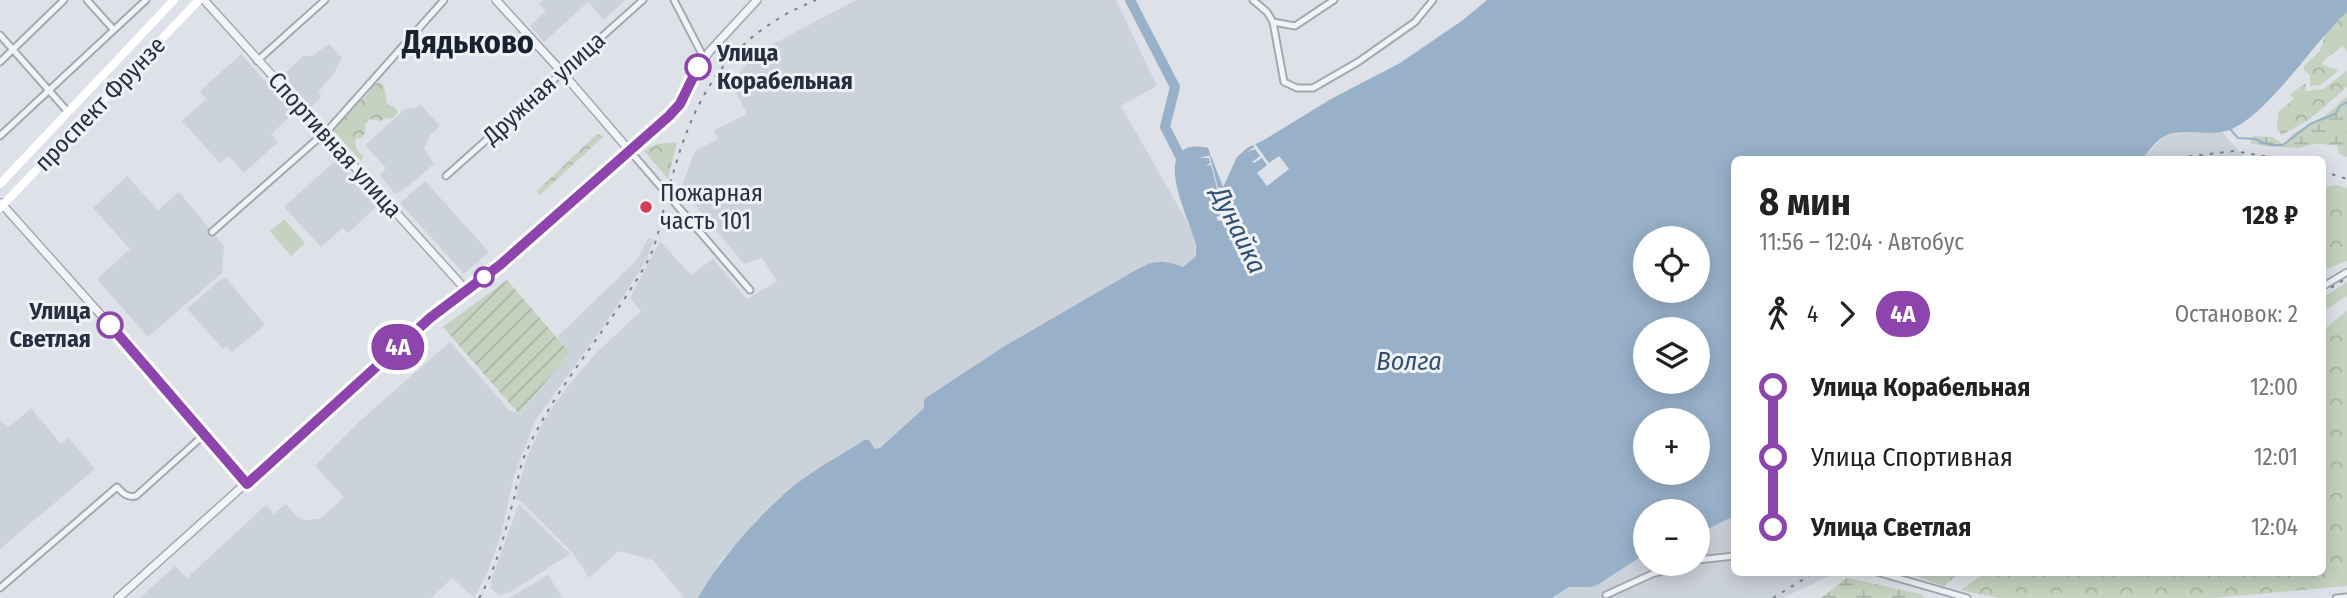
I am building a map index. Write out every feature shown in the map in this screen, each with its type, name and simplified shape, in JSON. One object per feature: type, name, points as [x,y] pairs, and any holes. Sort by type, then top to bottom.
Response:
[{"type":"main road","name":"проспект Фрунзе","points":[[0,184],[174,0]]},
{"type":"main road","name":"проспект Фрунзе","points":[[1,205],[201,0]]},
{"type":"street","points":[[0,62],[64,0]]},
{"type":"street","points":[[87,0],[114,29]]},
{"type":"street","points":[[0,136],[146,0]]},
{"type":"street","name":"Спортивная улица","points":[[201,0],[466,290]]},
{"type":"street","points":[[257,61],[325,0]]},
{"type":"street","points":[[212,232],[324,132],[444,0]]},
{"type":"street","points":[[496,0],[561,71],[750,290]]},
{"type":"street","name":"Дружная улица","points":[[446,176],[643,0]]},
{"type":"street","points":[[674,0],[704,58]]},
{"type":"street","points":[[118,598],[430,318],[500,265],[680,104],[704,58],[757,0]]},
{"type":"street","points":[[1253,0],[1267,12],[1273,22],[1284,82],[1297,88],[1313,88],[1358,62],[1415,22],[1433,0]]},
{"type":"street","points":[[1273,22],[1296,26],[1334,0]]},
{"type":"street","points":[[0,35],[68,112]]},
{"type":"street","points":[[1,205],[247,484]]},
{"type":"street","points":[[2326,285],[2347,272]]},
{"type":"street","points":[[0,588],[117,486],[125,495],[136,496],[205,434]]},
{"type":"street","points":[[1710,559],[1731,556]]},
{"type":"street","points":[[1606,595],[1648,576]]},
{"type":"street","points":[[1891,576],[1967,598]]},
{"type":"street","points":[[2336,598],[2347,597]]},
{"type":"shaded area","points":[[543,0],[625,0],[604,20],[588,2],[544,42],[530,26],[546,11],[539,4]]},
{"type":"shaded area","points":[[856,0],[1116,0],[1157,86],[1121,106],[1194,234],[1196,256],[1183,267],[1158,261],[1134,271],[1003,347],[924,399],[924,408],[880,448],[875,449],[869,440],[864,440],[800,482],[784,494],[722,559],[698,598],[684,598],[653,560],[619,551],[589,578],[573,553],[521,501],[515,499],[527,457],[544,420],[596,353],[641,311],[630,298],[660,241],[691,275],[713,259],[747,299],[777,281],[762,258],[744,264],[681,188],[695,151],[718,139],[714,130],[747,114],[734,88],[738,74],[758,52]]},
{"type":"shaded area","points":[[329,44],[342,58],[333,75],[318,91],[322,96],[311,107],[283,75],[303,56],[312,56]]},
{"type":"shaded area","points":[[241,54],[294,113],[271,134],[278,142],[244,173],[229,156],[220,163],[182,121],[206,99],[200,91]]},
{"type":"shaded area","points":[[420,104],[440,126],[430,135],[424,148],[434,164],[395,194],[380,175],[386,168],[365,145],[405,109],[416,108]]},
{"type":"shaded area","points":[[2222,132],[2243,156],[2146,156],[2163,137],[2171,134]]},
{"type":"shaded area","points":[[336,160],[377,206],[348,233],[343,228],[321,247],[284,207]]},
{"type":"shaded area","points":[[127,176],[158,210],[179,192],[224,246],[222,273],[148,337],[97,279],[130,249],[93,208]]},
{"type":"shaded area","points":[[425,181],[489,252],[464,274],[400,203]]},
{"type":"shaded area","points":[[648,238],[654,240],[644,264],[612,314],[535,421],[514,476],[501,535],[487,573],[474,598],[452,578],[431,598],[140,598],[175,566],[187,578],[266,505],[274,514],[286,504],[297,517],[305,520],[320,519],[344,497],[315,466],[361,420],[450,342],[510,411],[520,414],[570,353],[557,337],[637,260]]},
{"type":"shaded area","points":[[226,278],[265,325],[232,352],[227,346],[223,349],[187,309],[221,279]]},
{"type":"shaded area","points":[[31,408],[61,444],[69,438],[95,469],[0,549],[0,420],[8,428]]},
{"type":"shaded area","points":[[519,504],[570,554],[510,592],[500,595],[491,589],[492,578]]},
{"type":"shaded area","points":[[1731,518],[1731,576],[1829,576],[1783,598],[1553,598],[1569,587],[1590,587],[1633,561],[1633,576],[1710,576],[1710,528]]},
{"type":"shaded area","points":[[548,575],[563,598],[509,598]]},
{"type":"green space","points":[[2347,12],[2347,52],[2343,46],[2322,64],[2338,71],[2320,85],[2310,86],[2310,75],[2304,70],[2304,66],[2320,51],[2326,32]]},
{"type":"green space","points":[[2347,71],[2347,87],[2310,119],[2282,135],[2277,129],[2278,112],[2294,99],[2290,94],[2306,83],[2305,91],[2323,89]]},
{"type":"green space","points":[[380,82],[384,86],[387,104],[395,107],[398,112],[393,118],[380,121],[371,119],[365,124],[365,133],[361,138],[355,139],[356,148],[363,157],[361,161],[333,130]]},
{"type":"green space","points":[[2347,96],[2347,157],[2339,154],[2337,145],[2317,144],[2297,148],[2250,143],[2253,136],[2272,137],[2286,143],[2292,134],[2326,115]]},
{"type":"green space","points":[[597,134],[604,136],[540,195],[537,191]]},
{"type":"green space","points":[[677,142],[668,179],[644,151],[657,144]]},
{"type":"green space","points":[[2337,185],[2347,188],[2347,261],[2327,269],[2326,266],[2326,187]]},
{"type":"green space","points":[[284,219],[305,243],[291,256],[270,231]]},
{"type":"green space","points":[[507,280],[570,353],[519,414],[443,327]]},
{"type":"green space","points":[[2347,282],[2347,296],[2326,309],[2326,295]]},
{"type":"green space","points":[[2347,311],[2347,586],[2213,598],[2000,598],[1960,590],[1981,576],[2326,576],[2326,328]]},
{"type":"green space","points":[[1916,576],[1956,576],[1944,586]]},
{"type":"green space","points":[[1847,578],[1921,594],[1926,598],[1821,598]]},
{"type":"water","name":"Волга","points":[[1487,0],[2347,0],[2347,12],[2278,91],[2249,118],[2234,128],[2217,133],[2180,132],[2165,136],[2145,156],[1731,156],[1731,518],[1710,528],[1710,499],[1633,499],[1633,562],[1597,585],[1569,587],[1552,598],[698,598],[716,570],[748,531],[783,495],[812,473],[864,440],[869,440],[875,449],[880,448],[924,408],[924,399],[1003,347],[1134,271],[1158,262],[1183,267],[1196,256],[1196,245],[1175,178],[1175,165],[1179,155],[1187,148],[1208,148],[1223,187],[1237,157],[1247,148],[1400,63],[1463,20]]},
{"type":"pier","points":[[1253,141],[1269,163],[1279,156],[1289,169],[1267,186],[1257,173],[1267,165],[1262,158],[1252,162],[1260,156],[1255,149],[1247,152],[1254,147],[1251,142]]},
{"type":"pier","points":[[1212,155],[1210,157],[1218,188],[1222,187],[1219,190],[1228,219],[1218,221],[1216,217],[1223,215],[1220,203],[1213,204],[1220,201],[1218,195],[1209,195],[1218,192],[1211,165],[1206,166],[1210,163],[1209,158],[1199,158]]},
{"type":"waterway","name":"Дунайка","points":[[1130,0],[1175,87],[1165,127],[1184,164]]},
{"type":"waterway","points":[[2231,130],[2238,138],[2283,145],[2310,124],[2335,114],[2340,106],[2347,102]]},
{"type":"railway","points":[[479,598],[500,550],[524,457],[550,407],[646,264],[657,236],[676,162],[694,114],[706,92],[736,52],[755,35],[783,16],[816,0]]},
{"type":"railway","points":[[2193,156],[2234,151],[2263,156]]},
{"type":"railway","points":[[2326,172],[2347,179]]},
{"type":"railway","points":[[2326,291],[2347,278]]},
{"type":"railway","points":[[1773,598],[1809,576]]},
{"type":"bus line","name":"4А","points":[[110,325],[247,484],[430,318],[500,265],[646,133],[669,116],[680,104],[698,67]]},
{"type":"place","name":"Улица Корабельная","points":[[698,67]]},
{"type":"place","name":"Пожарная часть 101","points":[[646,207]]},
{"type":"place","name":"Улица Светлая","points":[[110,325]]},
{"type":"district","name":"Дядьково","points":[[468,42]]}]
